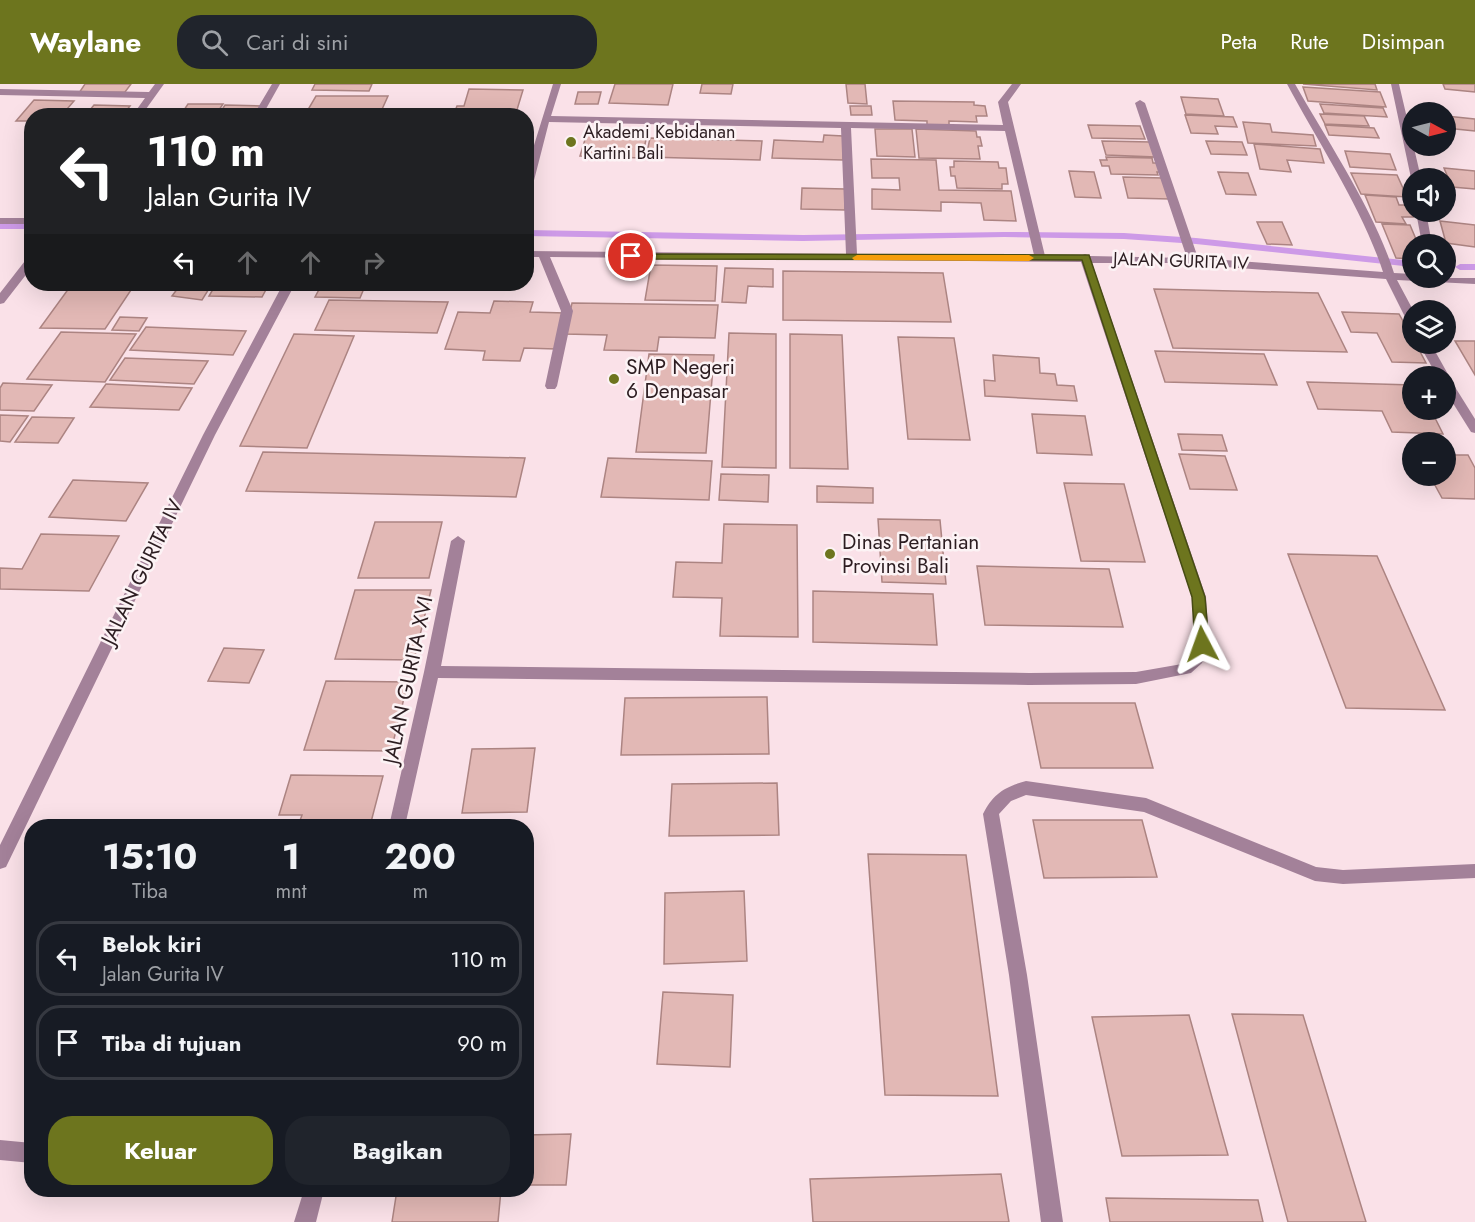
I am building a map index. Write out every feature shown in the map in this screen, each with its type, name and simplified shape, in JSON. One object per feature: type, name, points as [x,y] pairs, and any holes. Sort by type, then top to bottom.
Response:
[{"type":"street","points":[[142,108],[160,84]]},
{"type":"street","points":[[262,108],[276,84]]},
{"type":"street","points":[[534,161],[557,84]]},
{"type":"street","points":[[1017,84],[1003,102],[1039,256]]},
{"type":"street","points":[[1291,84],[1367,221],[1402,300]]},
{"type":"street","points":[[1395,84],[1414,168]]},
{"type":"street","points":[[0,92],[151,95]]},
{"type":"street","points":[[1140,103],[1194,259]]},
{"type":"street","points":[[545,119],[1008,128]]},
{"type":"street","points":[[846,125],[852,253]]},
{"type":"street","points":[[0,221],[24,221]]},
{"type":"street","name":"JALAN GURITA IV","points":[[534,254],[852,253],[1194,259],[1402,276]]},
{"type":"street","points":[[543,254],[567,311],[551,386]]},
{"type":"street","points":[[432,672],[1029,679],[1136,678],[1186,669],[1197,660],[1202,644],[1199,597],[1086,257]]},
{"type":"street","points":[[0,301],[24,270]]},
{"type":"street","name":"JALAN GURITA IV","points":[[1456,280],[1475,281]]},
{"type":"street","name":"JALAN GURITA IV","points":[[0,862],[209,435],[285,291]]},
{"type":"street","points":[[1456,398],[1475,429]]},
{"type":"street","name":"JALAN GURITA XVI","points":[[399,819],[432,672],[458,541]]},
{"type":"street","points":[[1052,1222],[1018,975],[992,814],[996,804],[1008,792],[1026,788],[1146,805],[1315,874],[1343,877],[1475,871]]},
{"type":"street","points":[[0,1150],[24,1152]]},
{"type":"street","points":[[305,1222],[312,1197]]},
{"type":"building","points":[[85,84],[131,84],[125,92],[79,93]]},
{"type":"building","points":[[315,84],[372,84],[369,91],[312,90]]},
{"type":"building","points":[[615,84],[673,84],[668,105],[609,103]]},
{"type":"building","points":[[702,84],[733,84],[731,94],[700,93]]},
{"type":"building","points":[[846,84],[865,84],[867,104],[848,103]]},
{"type":"building","points":[[1303,84],[1375,84],[1377,90]]},
{"type":"building","points":[[1443,84],[1475,84],[1475,92],[1445,89]]},
{"type":"building","points":[[1303,87],[1380,92],[1386,107],[1308,101]]},
{"type":"building","points":[[469,89],[523,90],[518,108],[456,108],[464,106]]},
{"type":"building","points":[[578,92],[601,92],[598,104],[575,104]]},
{"type":"building","points":[[316,96],[388,96],[383,108],[309,108]]},
{"type":"building","points":[[1181,97],[1218,99],[1224,116],[1186,114]]},
{"type":"building","points":[[34,100],[74,101],[68,108],[27,108]]},
{"type":"building","points":[[893,101],[974,102],[974,105],[985,106],[987,116],[976,116],[977,122],[949,121],[949,125],[927,125],[927,121],[895,120]]},
{"type":"building","points":[[188,104],[223,104],[220,108],[185,108]]},
{"type":"building","points":[[1320,104],[1383,108],[1387,117],[1324,113]]},
{"type":"building","points":[[94,105],[130,106],[128,108],[92,108]]},
{"type":"building","points":[[225,105],[261,106],[260,108],[223,108]]},
{"type":"building","points":[[850,106],[871,106],[872,115],[851,115]]},
{"type":"building","points":[[24,112],[24,121],[16,121]]},
{"type":"building","points":[[1320,114],[1364,116],[1369,126],[1325,124]]},
{"type":"building","points":[[1185,115],[1233,117],[1237,127],[1215,126],[1218,134],[1191,133]]},
{"type":"building","points":[[1456,117],[1475,119],[1475,131],[1456,129]]},
{"type":"building","points":[[1243,122],[1270,124],[1272,132],[1313,135],[1316,146],[1248,143]]},
{"type":"building","points":[[1088,125],[1140,126],[1145,139],[1092,138]]},
{"type":"building","points":[[1325,125],[1374,128],[1379,138],[1329,135]]},
{"type":"building","points":[[875,129],[912,129],[915,157],[877,156]]},
{"type":"building","points":[[916,129],[976,131],[982,146],[978,146],[980,159],[919,158]]},
{"type":"building","points":[[587,133],[647,135],[642,158],[580,156]]},
{"type":"building","points":[[824,135],[843,136],[843,160],[772,158],[774,140],[823,142]]},
{"type":"building","points":[[650,138],[762,141],[760,160],[646,157]]},
{"type":"building","points":[[1102,141],[1151,142],[1156,157],[1106,155]]},
{"type":"building","points":[[1206,141],[1242,142],[1247,155],[1211,154]]},
{"type":"building","points":[[1254,144],[1320,149],[1324,163],[1287,160],[1291,172],[1260,169]]},
{"type":"building","points":[[1345,151],[1390,154],[1396,170],[1350,167]]},
{"type":"building","points":[[1106,157],[1152,158],[1153,163],[1158,163],[1162,172],[1157,172],[1158,175],[1111,174],[1109,166],[1102,166],[1100,160],[1107,160]]},
{"type":"building","points":[[871,159],[936,160],[939,190],[1011,191],[1016,221],[984,220],[981,203],[941,202],[941,211],[872,209],[872,189],[900,190],[899,178],[872,178]]},
{"type":"building","points":[[954,161],[998,162],[999,168],[1006,168],[1008,184],[1002,184],[1002,189],[957,188],[955,176],[951,176],[950,167],[954,167]]},
{"type":"building","points":[[1456,169],[1475,171],[1475,189],[1456,187]]},
{"type":"building","points":[[1069,171],[1094,172],[1101,198],[1075,197]]},
{"type":"building","points":[[1218,172],[1248,173],[1256,195],[1226,194]]},
{"type":"building","points":[[1351,173],[1397,175],[1402,186],[1402,197],[1361,194]]},
{"type":"building","points":[[1123,177],[1163,178],[1170,199],[1128,198]]},
{"type":"building","points":[[802,188],[845,189],[845,210],[801,209]]},
{"type":"building","points":[[1365,195],[1396,197],[1399,205],[1402,205],[1402,222],[1406,224],[1376,222]]},
{"type":"building","points":[[1257,222],[1282,222],[1292,245],[1267,244]]},
{"type":"building","points":[[1440,222],[1475,225],[1475,247],[1456,244],[1456,234],[1444,234]]},
{"type":"building","points":[[1382,224],[1410,225],[1414,234],[1402,234],[1402,258],[1396,258]]},
{"type":"building","points":[[651,265],[717,266],[715,301],[645,300]]},
{"type":"building","points":[[725,268],[773,269],[773,287],[748,286],[746,303],[722,302]]},
{"type":"building","points":[[783,271],[943,273],[951,322],[783,320]]},
{"type":"building","points":[[1154,289],[1318,293],[1347,352],[1173,348]]},
{"type":"building","points":[[67,291],[130,291],[105,329],[40,328]]},
{"type":"building","points":[[176,291],[208,291],[202,300],[172,296]]},
{"type":"building","points":[[212,291],[265,291],[262,297],[209,296]]},
{"type":"building","points":[[318,291],[363,291],[360,298],[315,297]]},
{"type":"building","points":[[329,300],[448,302],[437,333],[315,330]]},
{"type":"building","points":[[494,301],[533,302],[530,312],[565,313],[556,349],[524,348],[520,361],[483,360],[485,351],[445,349],[458,312],[490,313]]},
{"type":"building","points":[[572,303],[718,305],[715,338],[659,337],[657,351],[604,350],[607,335],[565,334]]},
{"type":"building","points":[[1342,312],[1399,314],[1402,319],[1402,354],[1421,354],[1426,363],[1392,362],[1377,333],[1351,332]]},
{"type":"building","points":[[120,317],[147,318],[139,331],[112,330]]},
{"type":"building","points":[[146,327],[246,331],[233,355],[130,350]]},
{"type":"building","points":[[61,332],[136,334],[105,382],[27,379]]},
{"type":"building","points":[[729,333],[776,334],[776,468],[722,467]]},
{"type":"building","points":[[294,334],[354,336],[307,448],[240,446]]},
{"type":"building","points":[[790,334],[842,335],[848,469],[790,468]]},
{"type":"building","points":[[898,337],[954,338],[970,440],[908,439]]},
{"type":"building","points":[[1456,341],[1475,341],[1475,375],[1456,343]]},
{"type":"building","points":[[1155,351],[1264,354],[1277,385],[1165,382]]},
{"type":"building","points":[[649,354],[714,355],[706,453],[636,452]]},
{"type":"building","points":[[993,355],[1039,358],[1040,373],[1055,374],[1057,385],[1074,386],[1077,401],[985,396],[984,380],[995,381]]},
{"type":"building","points":[[125,358],[208,361],[194,384],[110,380]]},
{"type":"building","points":[[1307,382],[1402,385],[1402,420],[1436,420],[1442,432],[1392,432],[1382,411],[1318,409]]},
{"type":"building","points":[[3,383],[52,385],[34,411],[0,410],[0,388]]},
{"type":"building","points":[[106,384],[192,388],[179,410],[90,407]]},
{"type":"building","points":[[1032,414],[1085,416],[1092,455],[1037,453]]},
{"type":"building","points":[[0,415],[28,416],[10,442],[0,441]]},
{"type":"building","points":[[32,417],[74,418],[58,443],[15,442]]},
{"type":"building","points":[[1178,434],[1222,435],[1227,451],[1182,450]]},
{"type":"building","points":[[263,452],[525,458],[516,497],[246,491]]},
{"type":"building","points":[[1179,454],[1225,456],[1237,490],[1190,489]]},
{"type":"building","points":[[1456,455],[1468,455],[1475,468],[1475,499],[1442,498],[1435,486],[1456,486]]},
{"type":"building","points":[[608,458],[712,461],[709,500],[601,497]]},
{"type":"building","points":[[721,474],[769,475],[768,502],[719,500]]},
{"type":"building","points":[[73,480],[148,483],[126,521],[49,517]]},
{"type":"building","points":[[1064,483],[1124,484],[1145,562],[1081,561]]},
{"type":"building","points":[[817,486],[873,488],[873,503],[817,502]]},
{"type":"building","points":[[878,519],[940,520],[946,584],[882,582]]},
{"type":"building","points":[[375,522],[442,522],[429,578],[358,578]]},
{"type":"building","points":[[724,524],[797,525],[798,637],[720,636],[722,598],[673,597],[676,562],[722,563]]},
{"type":"building","points":[[41,534],[119,536],[89,591],[0,589],[0,568],[22,569]]},
{"type":"building","points":[[1288,554],[1377,556],[1445,710],[1346,708]]},
{"type":"building","points":[[977,566],[1109,569],[1123,627],[985,625]]},
{"type":"building","points":[[355,590],[431,590],[414,660],[335,659]]},
{"type":"building","points":[[813,591],[933,594],[937,645],[813,642]]},
{"type":"building","points":[[224,648],[264,650],[249,683],[208,681]]},
{"type":"building","points":[[326,681],[408,682],[391,751],[304,750]]},
{"type":"building","points":[[767,697],[769,754],[621,755],[625,698]]},
{"type":"building","points":[[1028,703],[1135,703],[1153,768],[1041,768]]},
{"type":"building","points":[[535,748],[527,812],[462,813],[472,749]]},
{"type":"building","points":[[291,775],[383,776],[372,819],[301,819],[302,815],[279,815]]},
{"type":"building","points":[[777,783],[779,835],[669,836],[672,784]]},
{"type":"building","points":[[1033,820],[1142,820],[1157,877],[1044,878]]},
{"type":"building","points":[[868,854],[966,855],[998,1096],[885,1095]]},
{"type":"building","points":[[744,891],[747,961],[664,964],[665,893]]},
{"type":"building","points":[[663,992],[733,995],[730,1067],[657,1064]]},
{"type":"building","points":[[1232,1014],[1303,1015],[1366,1222],[1288,1222]]},
{"type":"building","points":[[1189,1015],[1228,1155],[1122,1156],[1092,1017]]},
{"type":"building","points":[[571,1134],[566,1185],[534,1185],[534,1135]]},
{"type":"building","points":[[1001,1174],[1009,1222],[813,1222],[810,1179]]},
{"type":"building","points":[[396,1197],[500,1197],[498,1222],[392,1222]]},
{"type":"building","points":[[1106,1198],[1258,1200],[1263,1222],[1110,1222]]},
{"type":"waterway","points":[[0,226],[24,226]]},
{"type":"waterway","points":[[534,233],[803,238],[1004,234],[1124,236],[1196,241],[1402,263]]},
{"type":"waterway","points":[[1460,267],[1475,267]]},
{"type":"slow traffic","points":[[857,258],[1029,258]]},
{"type":"place","name":"Akademi Kebidanan Kartini Bali","points":[[571,142]]},
{"type":"place","name":"SMP Negeri 6 Denpasar","points":[[614,379]]},
{"type":"place","name":"Dinas Pertanian Provinsi Bali","points":[[830,554]]},
{"type":"route","points":[[631,256],[1086,257],[1199,597],[1202,644]]}]
